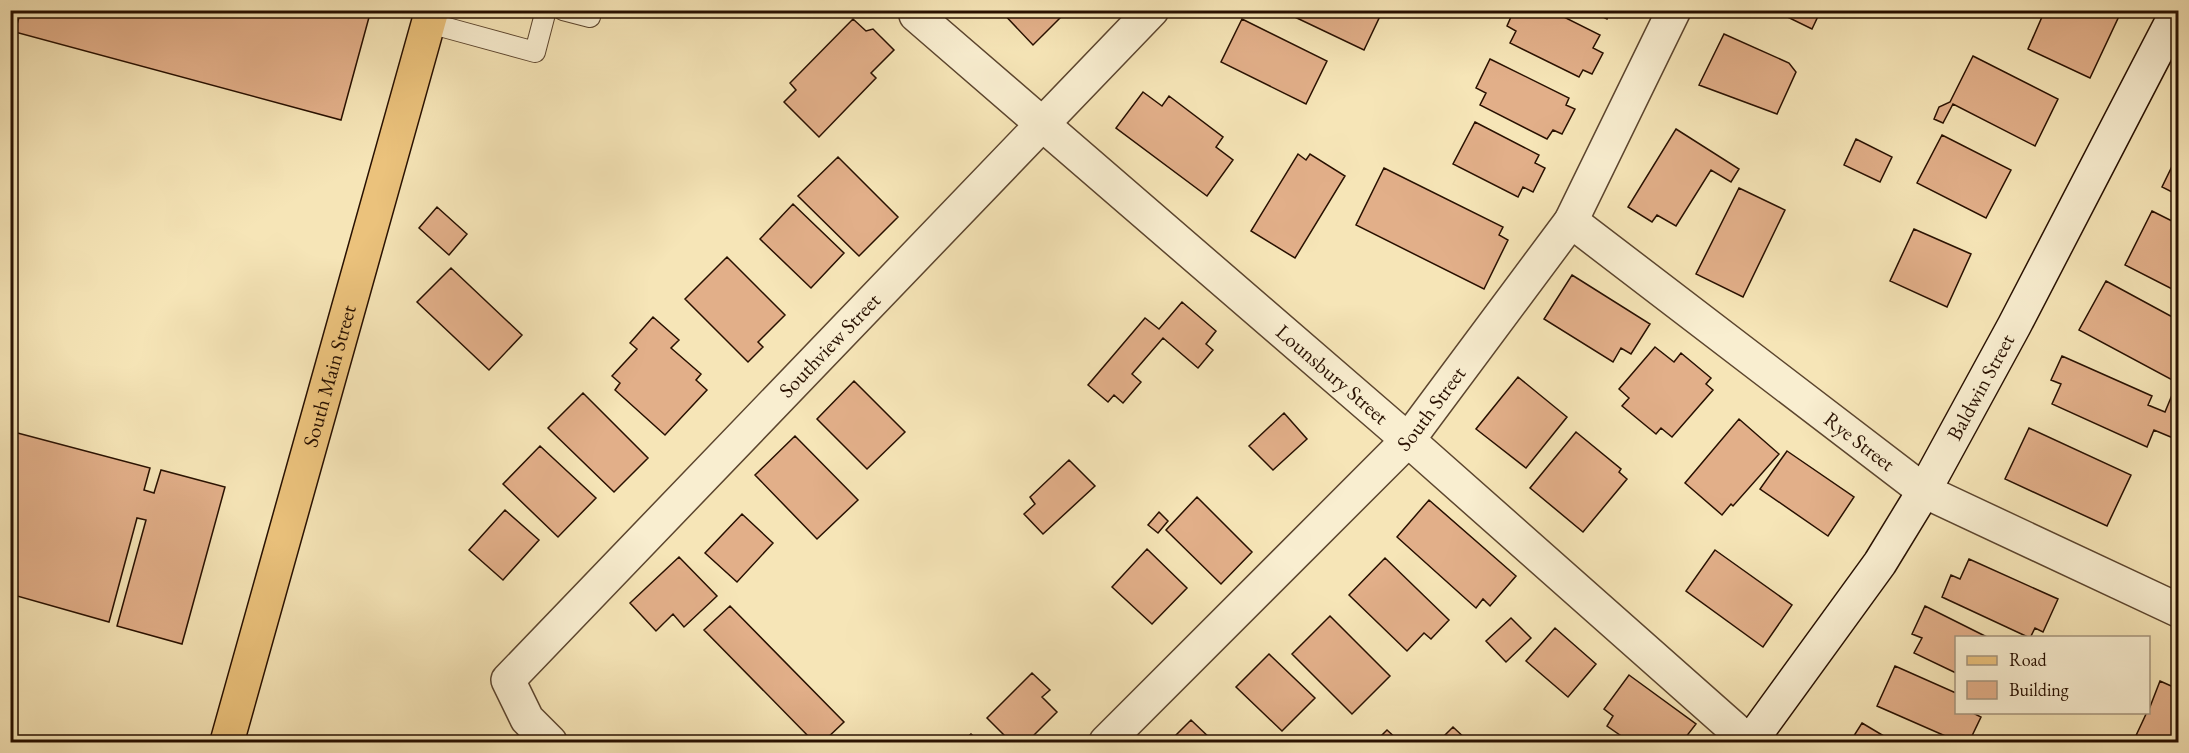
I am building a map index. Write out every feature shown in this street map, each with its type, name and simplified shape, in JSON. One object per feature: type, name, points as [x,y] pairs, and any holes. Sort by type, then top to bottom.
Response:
[{"type":"main road","name":"South Main Street","points":[[227,742],[430,17]]},
{"type":"street","name":"Lounsbury Street","points":[[915,10],[916,15],[1408,441],[1750,742]]},
{"type":"street","name":"Southview Street","points":[[549,742],[527,718],[508,680],[1152,10]]},
{"type":"street","name":"South Street","points":[[1106,742],[1408,441],[1571,221],[1674,10]]},
{"type":"street","name":"Baldwin Street","points":[[1750,742],[1868,580],[1924,491],[2170,48],[2178,10]]},
{"type":"street","name":"Rye Street","points":[[1571,221],[1924,491],[2178,610]]},
{"type":"lane","points":[[430,17],[535,52],[546,10]]},
{"type":"lane","points":[[563,10],[590,17],[591,10]]},
{"type":"building","points":[[21,10],[371,10],[341,120],[15,32]]},
{"type":"building","points":[[1000,10],[1068,10],[1033,45]]},
{"type":"building","points":[[1280,10],[1373,10],[1381,14],[1364,50]]},
{"type":"building","points":[[1514,10],[1550,10],[1600,35],[1593,48],[1603,53],[1592,74],[1583,70],[1579,77],[1510,43],[1516,31],[1507,26]]},
{"type":"building","points":[[1589,10],[1611,10],[1607,19]]},
{"type":"building","points":[[1773,10],[1821,10],[1812,29]]},
{"type":"building","points":[[2045,10],[2111,10],[2120,14],[2090,78],[2028,49]]},
{"type":"building","points":[[853,19],[866,31],[873,29],[894,50],[871,73],[876,78],[819,137],[784,102],[796,90],[790,83]]},
{"type":"building","points":[[1242,19],[1327,61],[1306,104],[1221,62]]},
{"type":"building","points":[[1724,34],[1789,63],[1796,72],[1777,114],[1699,85]]},
{"type":"building","points":[[1973,56],[2058,99],[2035,146],[1953,104],[1943,123],[1934,119],[1939,107],[1950,102]]},
{"type":"building","points":[[1490,59],[1569,98],[1566,105],[1575,109],[1562,134],[1553,130],[1547,139],[1480,105],[1486,93],[1476,88]]},
{"type":"building","points":[[1143,92],[1162,106],[1169,96],[1223,137],[1216,147],[1233,160],[1207,196],[1116,128]]},
{"type":"building","points":[[1475,122],[1539,155],[1535,163],[1545,168],[1533,192],[1523,187],[1518,197],[1453,164]]},
{"type":"building","points":[[1676,129],[1739,169],[1731,182],[1711,170],[1676,226],[1657,215],[1652,222],[1628,207]]},
{"type":"building","points":[[1942,135],[2011,170],[1986,218],[1917,183]]},
{"type":"building","points":[[1856,139],[1892,157],[1880,182],[1844,165]]},
{"type":"building","points":[[1298,154],[1306,160],[1310,154],[1345,176],[1295,258],[1251,231]]},
{"type":"building","points":[[2178,154],[2178,195],[2162,187]]},
{"type":"building","points":[[838,157],[898,217],[859,256],[798,196]]},
{"type":"building","points":[[1384,168],[1503,227],[1499,235],[1508,240],[1484,289],[1356,225]]},
{"type":"building","points":[[1739,188],[1785,210],[1743,297],[1696,274]]},
{"type":"building","points":[[793,204],[844,253],[811,288],[760,239]]},
{"type":"building","points":[[437,207],[467,234],[449,255],[419,228]]},
{"type":"building","points":[[2152,211],[2178,224],[2178,292],[2125,265]]},
{"type":"building","points":[[1914,229],[1971,254],[1947,307],[1890,281]]},
{"type":"building","points":[[727,257],[785,315],[758,342],[763,347],[748,362],[685,299]]},
{"type":"building","points":[[451,268],[522,335],[489,370],[417,302]]},
{"type":"building","points":[[1572,275],[1650,324],[1631,354],[1621,348],[1613,362],[1544,319]]},
{"type":"building","points":[[2106,281],[2178,320],[2178,377],[2176,382],[2079,330]]},
{"type":"building","points":[[1182,302],[1216,331],[1206,344],[1213,350],[1198,368],[1163,338],[1132,374],[1141,382],[1123,403],[1114,395],[1108,402],[1088,385],[1145,318],[1159,329]]},
{"type":"building","points":[[653,317],[679,340],[671,348],[701,374],[696,380],[707,390],[665,435],[615,390],[620,383],[612,376],[637,349],[630,343]]},
{"type":"building","points":[[1655,347],[1674,362],[1681,353],[1711,378],[1706,384],[1713,390],[1672,437],[1661,428],[1656,434],[1622,406],[1629,398],[1619,389]]},
{"type":"building","points":[[2062,356],[2152,396],[2148,405],[2165,412],[2172,395],[2178,398],[2178,440],[2154,430],[2147,447],[2052,404],[2061,384],[2051,380]]},
{"type":"building","points":[[1518,377],[1567,417],[1526,468],[1476,429]]},
{"type":"building","points":[[854,381],[905,432],[867,469],[817,419]]},
{"type":"building","points":[[583,393],[648,458],[614,492],[548,428]]},
{"type":"building","points":[[1284,413],[1307,439],[1273,470],[1249,446]]},
{"type":"building","points":[[1739,419],[1779,454],[1733,506],[1731,504],[1722,515],[1685,483]]},
{"type":"building","points":[[2029,428],[2131,475],[2107,526],[2005,479]]},
{"type":"building","points":[[10,431],[150,468],[144,490],[154,493],[161,470],[225,487],[182,644],[117,626],[146,520],[137,518],[109,622],[10,594]]},
{"type":"building","points":[[1576,432],[1621,469],[1619,472],[1627,479],[1583,532],[1530,488]]},
{"type":"building","points":[[795,436],[858,500],[817,539],[755,475]]},
{"type":"building","points":[[540,446],[596,498],[558,537],[503,484]]},
{"type":"building","points":[[1787,451],[1854,497],[1828,536],[1760,489]]},
{"type":"building","points":[[1069,460],[1095,486],[1043,534],[1024,514],[1035,504],[1030,497]]},
{"type":"building","points":[[1197,497],[1252,552],[1221,584],[1166,530]]},
{"type":"building","points":[[1429,500],[1516,576],[1490,606],[1483,599],[1476,608],[1397,537]]},
{"type":"building","points":[[505,510],[539,540],[503,580],[469,550]]},
{"type":"building","points":[[1159,512],[1168,521],[1158,533],[1148,525]]},
{"type":"building","points":[[742,514],[773,543],[737,582],[705,553]]},
{"type":"building","points":[[1147,549],[1187,588],[1152,624],[1112,587]]},
{"type":"building","points":[[1715,550],[1792,605],[1763,647],[1686,591]]},
{"type":"building","points":[[679,557],[717,596],[684,627],[673,614],[656,631],[630,603]]},
{"type":"building","points":[[1385,558],[1449,620],[1431,639],[1424,633],[1407,651],[1349,595]]},
{"type":"building","points":[[1969,559],[2058,599],[2043,632],[2035,628],[2031,636],[2026,636],[1942,597],[1951,575],[1960,579]]},
{"type":"building","points":[[730,606],[844,722],[823,742],[814,742],[704,630]]},
{"type":"building","points":[[1925,606],[1985,636],[1955,636],[1955,673],[1914,653],[1922,638],[1912,634]]},
{"type":"building","points":[[1330,616],[1390,676],[1352,714],[1292,654]]},
{"type":"building","points":[[1511,618],[1531,638],[1506,662],[1486,641]]},
{"type":"building","points":[[1555,628],[1596,664],[1568,697],[1526,661]]},
{"type":"building","points":[[1269,654],[1315,698],[1282,731],[1236,687]]},
{"type":"building","points":[[1895,666],[1955,693],[1955,714],[1975,714],[1981,717],[1969,742],[1959,742],[1877,706]]},
{"type":"building","points":[[1032,673],[1050,690],[1042,697],[1057,712],[1027,742],[1011,742],[987,718]]},
{"type":"building","points":[[1629,675],[1696,724],[1682,742],[1630,742],[1607,726],[1613,716],[1604,709]]},
{"type":"building","points":[[2160,681],[2178,689],[2178,742],[2133,742],[2146,714],[2150,714],[2150,707]]},
{"type":"building","points":[[1191,720],[1214,742],[1169,742]]},
{"type":"building","points":[[1862,723],[1894,742],[1850,742]]},
{"type":"building","points":[[1453,727],[1469,742],[1438,742]]},
{"type":"building","points":[[1387,730],[1400,742],[1375,742]]},
{"type":"building","points":[[971,734],[980,742],[962,742]]}]
